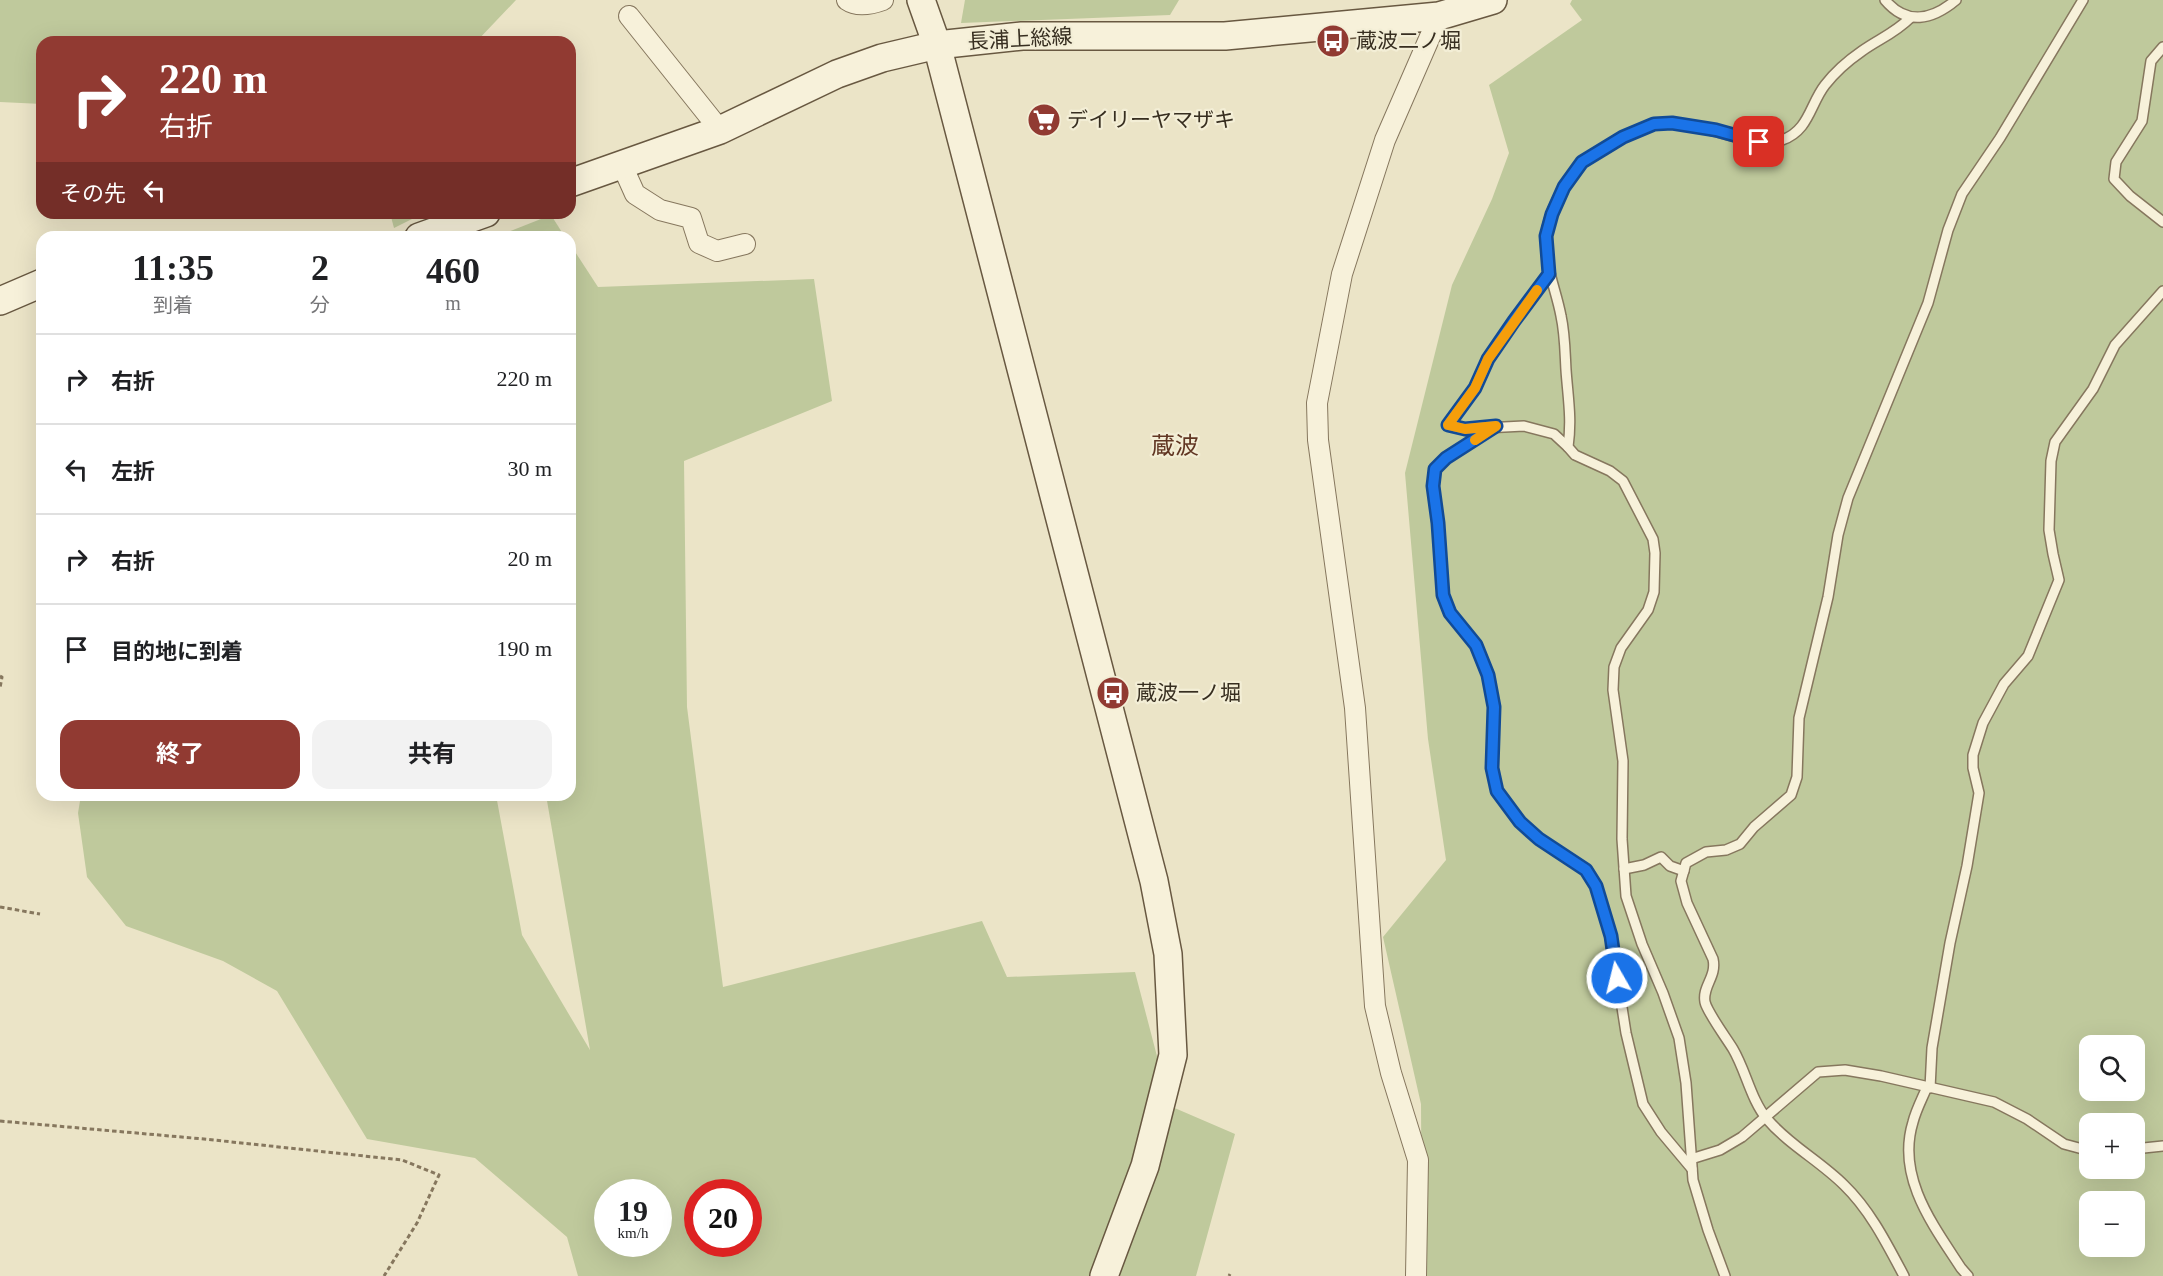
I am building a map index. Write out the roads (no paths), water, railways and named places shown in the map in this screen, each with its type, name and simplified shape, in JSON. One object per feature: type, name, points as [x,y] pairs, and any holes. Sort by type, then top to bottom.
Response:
[{"type":"street","points":[[847,0],[850,3],[865,4],[883,0]]},
{"type":"street","points":[[921,0],[937,45],[1154,880],[1168,954],[1173,1055],[1145,1166],[1104,1276]]},
{"type":"street","name":"長浦上総線","points":[[576,181],[720,130],[837,74],[882,58],[937,45],[1022,36],[1225,36],[1439,16],[1493,0]]},
{"type":"street","points":[[630,16],[720,130]]},
{"type":"street","points":[[1416,1276],[1418,1160],[1391,1073],[1375,1006],[1355,708],[1318,440],[1317,403],[1346,263],[1385,140],[1439,16]]},
{"type":"street","points":[[622,165],[635,194],[660,210],[691,218],[699,243],[717,251],[745,244]]},
{"type":"street","points":[[436,231],[469,219]]},
{"type":"street","points":[[0,301],[36,286]]},
{"type":"lane","points":[[1885,0],[1898,13],[1910,18],[1939,13],[1956,0]]},
{"type":"lane","points":[[1904,1276],[1863,1207],[1846,1186],[1781,1133],[1766,1117],[1741,1063],[1706,1005],[1704,993],[1715,969],[1713,959],[1687,903],[1681,881],[1686,863],[1706,852],[1726,850],[1740,844],[1754,827],[1791,795],[1797,777],[1799,718],[1828,597],[1838,535],[1848,498],[1928,303],[1948,230],[1962,194],[2000,138],[2083,0]]},
{"type":"lane","points":[[1568,447],[1571,424],[1562,327],[1549,274],[1546,236],[1552,214],[1564,187],[1582,162],[1623,137],[1654,124],[1672,123],[1716,130],[1759,142],[1781,140],[1797,132],[1808,119],[1825,85],[1844,66],[1863,50],[1898,30],[1910,18]]},
{"type":"lane","points":[[2163,47],[2151,61],[2142,121],[2115,162],[2114,179],[2130,196],[2163,222]]},
{"type":"lane","points":[[1549,274],[1488,359],[1475,388],[1448,425],[1465,429],[1524,426],[1554,434],[1575,455],[1610,471],[1623,481],[1653,539],[1654,592],[1648,610],[1621,648],[1614,667],[1613,690],[1623,761],[1622,839],[1626,896],[1641,944],[1663,993],[1679,1038],[1686,1083],[1693,1180],[1725,1276]]},
{"type":"lane","points":[[1968,1276],[1960,1268],[1924,1210],[1911,1178],[1908,1149],[1912,1123],[1929,1088],[1934,1037],[1950,943],[1967,866],[1979,793],[1973,768],[1973,755],[1983,723],[2004,684],[2028,656],[2059,580],[2049,530],[2051,461],[2055,442],[2093,389],[2115,345],[2163,291]]},
{"type":"lane","points":[[1496,426],[1446,458],[1435,469],[1433,486],[1443,595],[1450,613],[1476,645],[1488,675],[1494,707],[1492,768],[1497,791],[1520,822],[1539,839],[1586,870],[1596,886],[1611,936],[1626,1033],[1643,1104],[1661,1132],[1691,1164]]},
{"type":"lane","points":[[1624,869],[1644,865],[1660,858],[1670,866],[1684,872]]},
{"type":"lane","points":[[1691,1164],[1742,1137],[1818,1072],[1845,1070],[1994,1101],[2064,1143],[2079,1148]]},
{"type":"lane","points":[[2145,1148],[2163,1146]]},
{"type":"place","name":"蔵波二ノ堀","points":[[1333,41]]},
{"type":"place","name":"デイリーヤマザキ","points":[[1044,120]]},
{"type":"place","name":"蔵波一ノ堀","points":[[1113,693]]},
{"type":"district","name":"蔵波","points":[[1175,446]]}]
